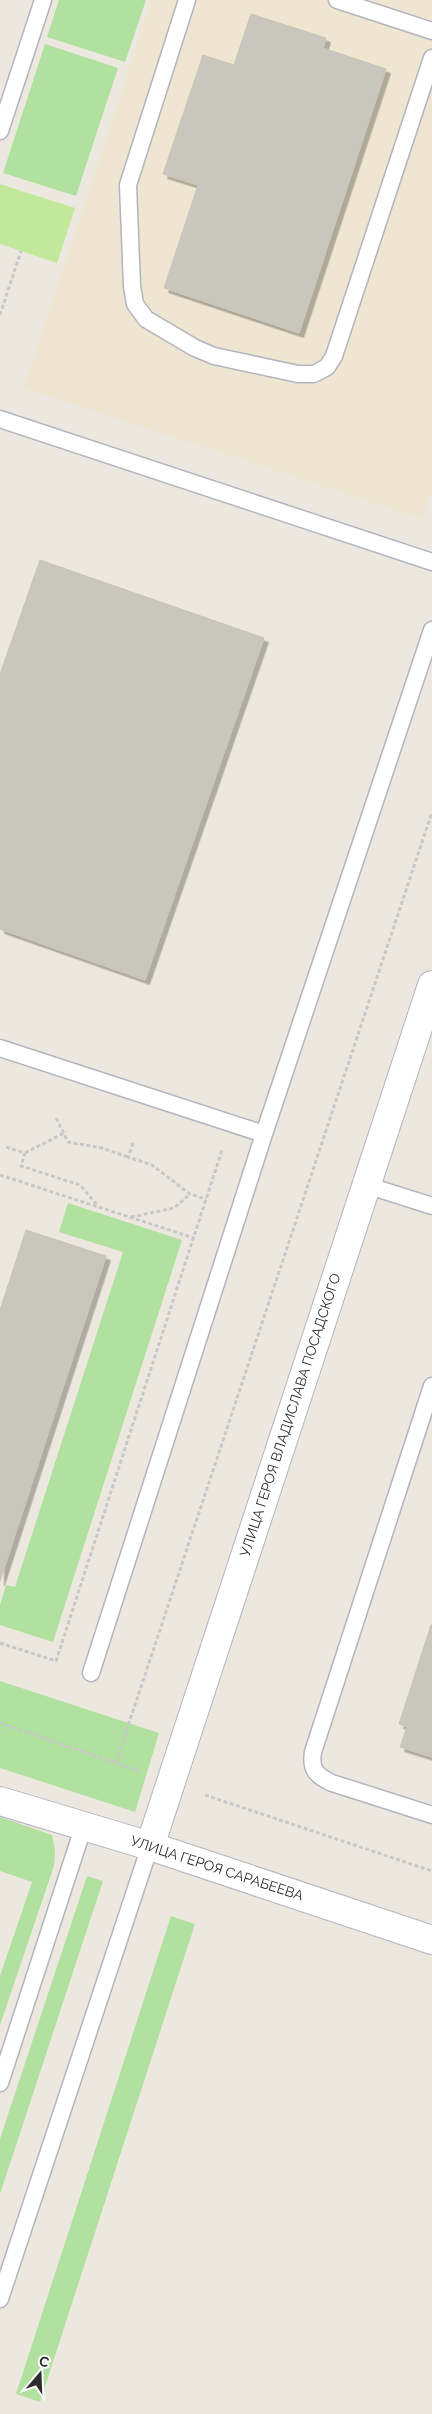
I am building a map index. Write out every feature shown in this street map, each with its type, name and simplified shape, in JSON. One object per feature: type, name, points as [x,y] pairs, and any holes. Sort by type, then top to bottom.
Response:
[{"type":"street","name":"УЛИЦА ГЕРОЯ ВЛАДИСЛАВА ПОСАДСКОГО","points":[[150,1846],[432,985]]},
{"type":"street","name":"УЛИЦА ГЕРОЯ САРАБЕЕВА","points":[[0,1802],[84,1825],[150,1846],[432,1940]]},
{"type":"lane","points":[[0,130],[43,0]]},
{"type":"lane","points":[[187,0],[128,185],[132,286],[135,304],[146,319],[195,348],[238,362],[298,374],[314,374],[327,367],[334,356],[432,58]]},
{"type":"lane","points":[[337,0],[432,31]]},
{"type":"lane","points":[[0,419],[432,562]]},
{"type":"lane","points":[[91,1673],[264,1134],[432,630]]},
{"type":"lane","points":[[2,1054],[264,1134]]},
{"type":"lane","points":[[366,1185],[432,1206]]},
{"type":"lane","points":[[432,1386],[313,1752],[311,1764],[318,1776],[332,1783],[432,1815]]},
{"type":"lane","points":[[0,2083],[84,1825]]},
{"type":"lane","points":[[0,2299],[150,1846]]},
{"type":"path","points":[[0,315],[21,251]]},
{"type":"path","points":[[116,1762],[432,812]]},
{"type":"path","points":[[56,1118],[68,1142],[102,1148],[152,1165],[190,1194],[206,1199]]},
{"type":"path","points":[[0,1643],[56,1662],[231,1124]]},
{"type":"path","points":[[64,1133],[26,1153],[21,1166],[80,1185],[99,1208]]},
{"type":"path","points":[[128,1157],[133,1142]]},
{"type":"path","points":[[6,1147],[26,1153]]},
{"type":"path","points":[[0,1175],[194,1238]]},
{"type":"path","points":[[130,1218],[174,1208],[190,1194]]},
{"type":"path","points":[[0,1723],[147,1774]]},
{"type":"path","points":[[205,1795],[432,1871]]},
{"type":"shaded area","points":[[152,0],[432,0],[432,490],[422,519],[24,388]]},
{"type":"green space","points":[[59,0],[146,0],[125,62],[47,37]]},
{"type":"green space","points":[[45,44],[118,68],[76,196],[3,173]]},
{"type":"green space","points":[[0,184],[75,208],[57,263],[0,244]]},
{"type":"green space","points":[[68,1203],[182,1240],[53,1642],[0,1625],[0,1605],[6,1585],[15,1587],[123,1252],[59,1232]]},
{"type":"green space","points":[[0,1681],[159,1733],[135,1812],[0,1768]]},
{"type":"green space","points":[[0,1817],[52,1835],[55,1850],[54,1866],[0,2025],[0,1976],[32,1882],[0,1871]]},
{"type":"green space","points":[[87,1876],[103,1881],[0,2194],[0,2139]]},
{"type":"green space","points":[[171,1916],[195,1924],[40,2402],[16,2394]]},
{"type":"building","points":[[251,14],[326,38],[323,48],[386,69],[299,333],[164,288],[198,185],[163,174],[203,55],[234,65]]},
{"type":"building","points":[[40,560],[264,638],[145,980],[0,929],[0,674]]},
{"type":"building","points":[[26,1230],[106,1256],[0,1581],[0,1310]]},
{"type":"building","points":[[431,1625],[432,1757],[400,1747],[407,1727],[399,1724]]}]
